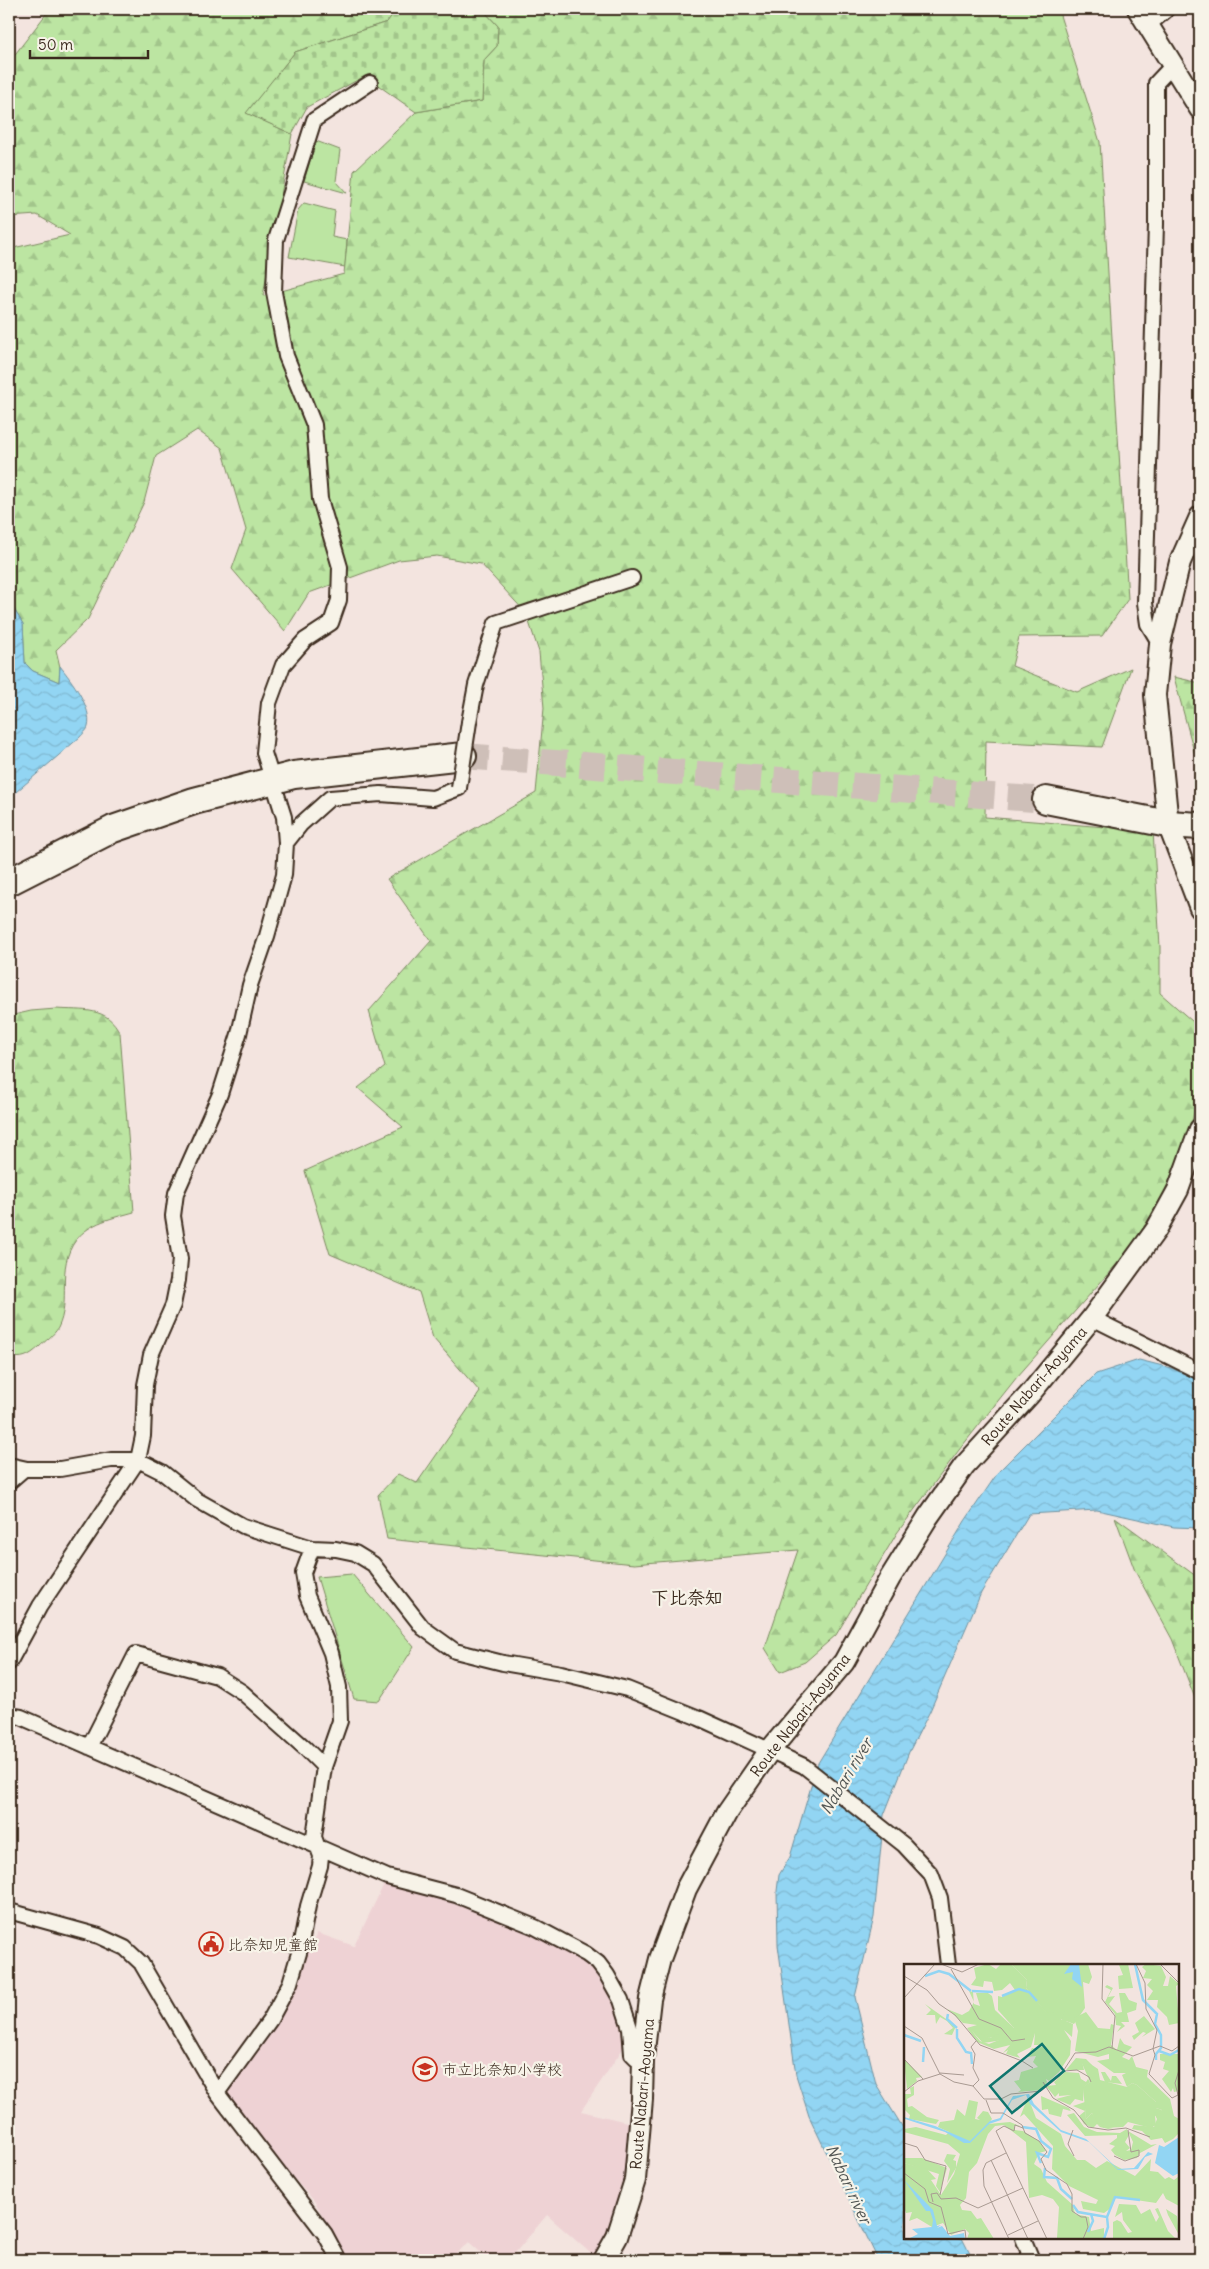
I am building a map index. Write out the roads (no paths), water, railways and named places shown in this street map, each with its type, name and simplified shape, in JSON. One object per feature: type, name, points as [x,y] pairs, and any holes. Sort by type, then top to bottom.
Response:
[{"type":"highway","points":[[9,882],[113,829],[194,801],[294,775],[463,756]]},
{"type":"highway","points":[[1046,800],[1168,824],[1200,826]]},
{"type":"main road","points":[[1163,9],[1143,16],[1200,109]]},
{"type":"main road","points":[[1200,517],[1180,562],[1160,644],[1155,695],[1168,824],[1200,908]]},
{"type":"main road","name":"Route Nabari-Aoyama","points":[[604,2260],[617,2237],[635,2180],[642,2099],[643,2059],[650,1999],[658,1967],[686,1889],[727,1812],[770,1750],[844,1662],[923,1525],[964,1466],[1028,1395],[1092,1318],[1156,1230],[1178,1190],[1200,1129]]},
{"type":"street","points":[[1160,644],[1148,624],[1145,603],[1156,224],[1156,83],[1173,65]]},
{"type":"street","points":[[9,1663],[40,1606],[138,1460],[143,1436],[145,1384],[151,1355],[173,1305],[178,1280],[180,1260],[173,1216],[176,1194],[220,1094],[239,1034],[250,985],[267,936],[284,875],[286,844],[284,817],[264,754],[269,703],[283,665],[305,640],[331,623],[339,600],[340,567],[320,499],[314,425],[286,356],[274,292],[276,240],[314,120],[370,83]]},
{"type":"street","points":[[286,844],[301,824],[330,798],[381,794],[433,798],[458,788],[476,685],[496,623],[632,578]]},
{"type":"street","points":[[1092,1318],[1200,1372]]},
{"type":"street","points":[[9,1465],[24,1469],[60,1469],[111,1460],[138,1460],[162,1472],[198,1500],[243,1526],[312,1548],[355,1552],[373,1564],[423,1628],[455,1651],[627,1689],[699,1718],[804,1766],[904,1845],[931,1874],[940,1898],[948,1964]]},
{"type":"street","points":[[9,1482],[24,1469]]},
{"type":"street","points":[[216,2093],[270,2020],[290,1983],[299,1953],[308,1906],[320,1866],[321,1856],[314,1837],[324,1767],[340,1721],[339,1687],[331,1653],[307,1596],[303,1573],[312,1548]]},
{"type":"street","points":[[89,1747],[136,1654],[217,1676],[242,1692],[324,1767]]},
{"type":"street","points":[[9,1714],[387,1877],[456,1895],[527,1923],[586,1954],[598,1963],[607,1974],[621,2000],[630,2028],[632,2054],[636,2058],[643,2059]]},
{"type":"street","points":[[9,1911],[99,1936],[125,1948],[141,1964],[216,2093],[325,2234],[339,2260]]},
{"type":"street","points":[[1023,2239],[1032,2260]]},
{"type":"water","points":[[9,601],[23,624],[25,663],[33,671],[59,682],[60,666],[80,695],[89,719],[87,728],[80,737],[9,798]]},
{"type":"water","name":"Nabari river","points":[[1139,1360],[1171,1368],[1200,1381],[1200,1528],[1174,1527],[1097,1510],[1029,1514],[981,1593],[930,1711],[909,1752],[884,1815],[874,1917],[855,1997],[876,2084],[904,2129],[904,2239],[962,2239],[973,2260],[878,2260],[809,2116],[796,2075],[778,1945],[777,1891],[779,1875],[790,1857],[818,1763],[965,1521],[999,1471],[1096,1374]]},
{"type":"tunnel","points":[[463,756],[1046,800]]},
{"type":"place","name":"比奈知児童館","points":[[211,1944]]},
{"type":"place","name":"市立比奈知小学校","points":[[425,2069]]},
{"type":"district","name":"下比奈知","points":[[687,1597]]}]
